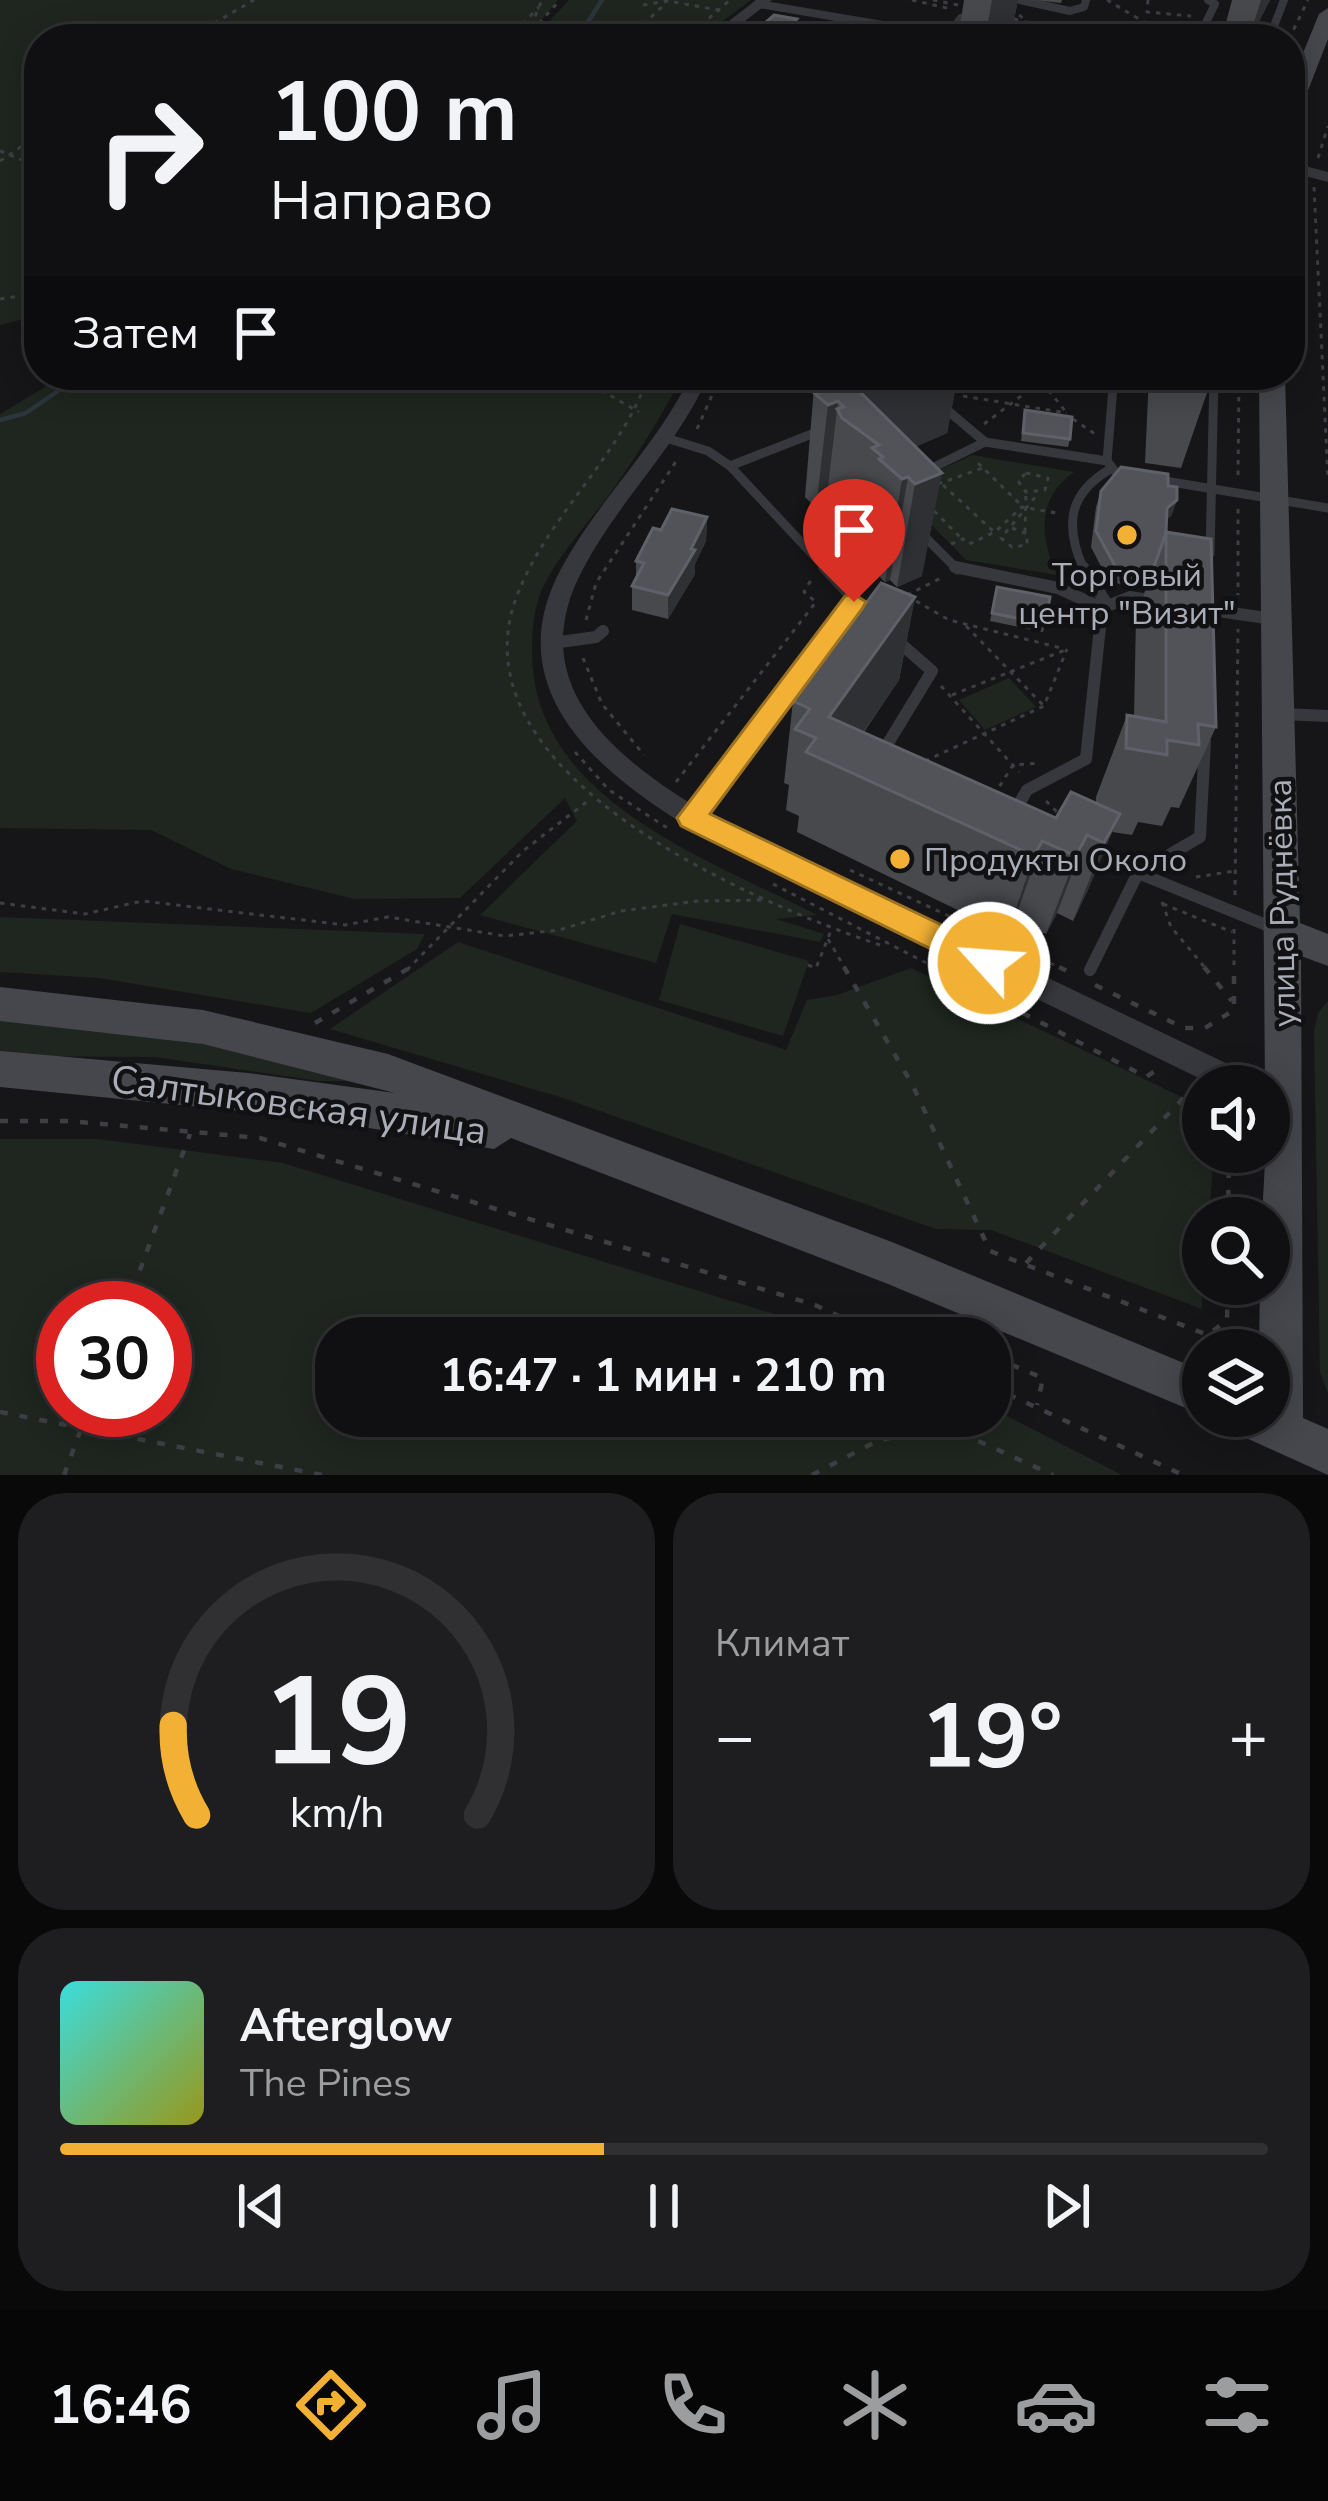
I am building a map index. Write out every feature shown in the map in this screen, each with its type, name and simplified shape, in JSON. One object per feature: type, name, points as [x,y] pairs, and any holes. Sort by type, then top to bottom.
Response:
[{"type":"street","points":[[733,24],[762,2]]},
{"type":"street","points":[[1305,52],[1328,14]]},
{"type":"street","points":[[695,390],[676,448],[569,571],[554,615],[552,643],[561,692],[578,728],[652,796],[690,817],[1202,1065]]},
{"type":"street","name":"улица Руднёвка","points":[[1272,390],[1282,932],[1278,1065]]},
{"type":"street","points":[[1282,932],[1328,950]]},
{"type":"street","name":"Салтыковская улица","points":[[0,1004],[203,1027],[388,1072],[892,1264],[1182,1385]]},
{"type":"street","name":"Салтыковская улица","points":[[0,1069],[209,1086],[385,1107],[596,1150]]},
{"type":"street","name":"улица Руднёвка","points":[[1269,1329],[1274,1173]]},
{"type":"street","points":[[1290,1436],[1328,1454]]},
{"type":"lane","points":[[1020,0],[1070,11],[1084,7],[1085,0]]},
{"type":"lane","points":[[1205,24],[1215,4],[1208,0]]},
{"type":"lane","points":[[762,2],[878,24]]},
{"type":"lane","points":[[955,24],[962,14]]},
{"type":"lane","points":[[937,390],[928,394],[985,442],[1110,464]]},
{"type":"lane","points":[[1113,390],[1108,440],[1110,464],[1117,474],[1328,508]]},
{"type":"lane","points":[[1210,569],[1213,390]]},
{"type":"lane","points":[[730,466],[846,422]]},
{"type":"lane","points":[[911,478],[985,442]]},
{"type":"lane","points":[[676,448],[708,451],[730,466],[854,602],[932,671],[873,768]]},
{"type":"lane","points":[[1004,829],[1033,787],[1086,759],[1105,607],[1070,544],[1076,500],[1092,476],[1110,464]]},
{"type":"lane","points":[[910,521],[958,570],[1058,588],[1105,607],[1130,597],[1170,603]]},
{"type":"lane","points":[[1210,589],[1210,632]]},
{"type":"lane","points":[[690,817],[854,602]]},
{"type":"lane","points":[[1190,607],[1274,620]]},
{"type":"lane","points":[[552,643],[603,631]]},
{"type":"lane","points":[[1277,713],[1328,716]]},
{"type":"lane","points":[[1090,971],[1138,873],[1200,837],[1205,723]]},
{"type":"lane","points":[[1138,873],[1282,932]]},
{"type":"path","points":[[213,24],[254,0]]},
{"type":"path","points":[[537,24],[560,0]]},
{"type":"path","points":[[699,24],[730,0]]},
{"type":"path","points":[[912,0],[962,14]]},
{"type":"path","points":[[933,0],[973,7]]},
{"type":"path","points":[[1020,0],[995,11],[1058,24]]},
{"type":"path","points":[[1107,0],[1148,24]]},
{"type":"path","points":[[1148,0],[1147,12],[1199,17]]},
{"type":"path","points":[[643,4],[669,1],[713,10]]},
{"type":"path","points":[[644,24],[669,1]]},
{"type":"path","points":[[1008,8],[1033,24]]},
{"type":"path","points":[[1070,11],[1069,18],[1077,24]]},
{"type":"path","points":[[998,16],[1058,24]]},
{"type":"path","points":[[1318,158],[1328,126]]},
{"type":"path","points":[[0,161],[24,145]]},
{"type":"path","points":[[0,151],[24,160]]},
{"type":"path","points":[[1321,182],[1328,479]]},
{"type":"path","points":[[600,390],[639,412],[645,390]]},
{"type":"path","points":[[657,769],[602,704],[586,671],[580,640],[596,583],[712,390]]},
{"type":"path","points":[[974,433],[1029,390]]},
{"type":"path","points":[[1048,390],[1067,413],[1108,440]]},
{"type":"path","points":[[849,869],[1184,1028],[1212,1026],[1234,1010],[1239,390]]},
{"type":"path","points":[[928,394],[1000,398],[1067,413]]},
{"type":"path","points":[[676,448],[688,465]]},
{"type":"path","points":[[965,452],[1021,500],[1024,508]]},
{"type":"path","points":[[929,489],[983,468]]},
{"type":"path","points":[[926,471],[995,532]]},
{"type":"path","points":[[933,510],[969,544],[995,532],[1024,508],[1049,483],[1034,473],[1018,481],[1026,492],[1024,508],[1025,532],[1030,539],[1027,545],[1012,547],[1001,538],[1024,508]]},
{"type":"path","points":[[1026,492],[1038,493]]},
{"type":"path","points":[[1024,508],[1074,516]]},
{"type":"path","points":[[1012,528],[1025,532]]},
{"type":"path","points":[[938,550],[962,539]]},
{"type":"path","points":[[958,570],[907,595],[966,625],[1067,650]]},
{"type":"path","points":[[690,817],[674,784],[816,602],[804,592],[806,583],[815,578]]},
{"type":"path","points":[[966,625],[1044,706]]},
{"type":"path","points":[[950,696],[1067,650]]},
{"type":"path","points":[[912,766],[1044,706],[1067,650]]},
{"type":"path","points":[[930,675],[1062,817]]},
{"type":"path","points":[[567,741],[609,790],[690,817]]},
{"type":"path","points":[[275,1045],[425,956],[447,928],[524,854],[590,799],[656,844],[767,900],[893,950]]},
{"type":"path","points":[[1092,848],[1138,873]]},
{"type":"path","points":[[1234,1002],[1171,928],[1157,881],[1236,871]]},
{"type":"path","points":[[757,875],[893,950],[1145,1077],[1162,1067]]},
{"type":"path","points":[[0,903],[86,914],[142,901],[345,925],[388,916],[505,936],[559,930],[621,911],[698,901],[767,900]]},
{"type":"path","points":[[1163,904],[1234,932]]},
{"type":"path","points":[[808,965],[816,968],[832,928]]},
{"type":"path","points":[[828,939],[913,1086],[989,1251],[1208,1335],[1227,1320],[1227,1305]]},
{"type":"path","points":[[1024,1265],[1182,1100]]},
{"type":"path","points":[[0,1121],[260,1138],[815,1305],[841,1317]]},
{"type":"path","points":[[135,1281],[191,1132]]},
{"type":"path","points":[[1011,1365],[1043,1378],[1036,1407]]},
{"type":"path","points":[[1011,1396],[1183,1475]]},
{"type":"path","points":[[0,1412],[36,1419]]},
{"type":"path","points":[[812,1475],[877,1441],[943,1426],[1053,1475]]},
{"type":"path","points":[[64,1475],[78,1437]]},
{"type":"path","points":[[132,1437],[322,1475]]},
{"type":"shaded area","points":[[0,0],[558,0],[538,24],[24,24],[24,319],[0,325]]},
{"type":"shaded area","points":[[569,0],[751,0],[719,24],[547,24]]},
{"type":"shaded area","points":[[40,390],[675,390],[637,454],[542,590],[532,642],[540,703],[561,747],[593,785],[678,846],[817,915],[776,919],[824,934],[820,942],[672,914],[656,963],[480,915],[577,821],[565,798],[460,898],[354,899],[231,869],[151,830],[0,828],[0,414]]},
{"type":"shaded area","points":[[972,455],[1074,472],[1047,506],[1047,547],[1057,575],[966,560],[897,490]]},
{"type":"shaded area","points":[[1009,678],[1036,707],[985,730],[959,700]]},
{"type":"shaded area","points":[[0,917],[425,934],[417,949],[311,1013],[99,978],[0,972]]},
{"type":"shaded area","points":[[680,924],[809,961],[783,1036],[659,1000]]},
{"type":"shaded area","points":[[458,942],[786,1050],[807,1000],[837,995],[911,968],[1182,1097],[1182,1173],[1212,1173],[1211,1197],[1182,1197],[1182,1302],[991,1230],[936,1229],[560,1097],[330,1029]]},
{"type":"shaded area","points":[[1328,1001],[1328,1394],[1320,1372],[1314,1031],[1318,1013]]},
{"type":"shaded area","points":[[0,1014],[191,1032],[357,1081],[319,1081],[155,1057],[0,1056]]},
{"type":"shaded area","points":[[0,1139],[98,1139],[283,1163],[784,1317],[315,1317],[315,1437],[1011,1437],[1011,1418],[1122,1475],[0,1475]]},
{"type":"building","points":[[774,15],[797,19],[793,24],[764,24]]},
{"type":"building","points":[[858,390],[942,473],[915,484],[908,477],[902,479],[879,459],[883,457],[872,448],[879,445],[842,418],[837,409],[844,407],[838,401],[828,405],[815,394]]},
{"type":"building","points":[[1025,410],[1072,417],[1070,439],[1023,433]]},
{"type":"building","name":"Торговый центр \"Визит\"","points":[[1121,467],[1168,474],[1168,486],[1177,487],[1177,500],[1167,508],[1166,533],[1152,572],[1115,566],[1096,531],[1101,491]]},
{"type":"building","points":[[672,509],[707,517],[691,549],[695,550],[668,595],[632,586],[644,563],[636,561],[653,528],[661,530]]},
{"type":"building","points":[[1166,532],[1211,539],[1216,727],[1198,724],[1199,745],[1167,740],[1167,755],[1126,748],[1127,715],[1166,722]]},
{"type":"building","points":[[881,583],[915,597],[829,717],[1056,818],[1071,792],[1120,814],[1104,843],[1087,835],[1076,856],[1042,841],[1034,856],[806,752],[816,738],[795,729],[810,709],[793,701]]},
{"type":"building","points":[[997,587],[1050,597],[1045,624],[992,613]]},
{"type":"waterway","points":[[587,24],[602,0]]},
{"type":"waterway","points":[[0,420],[26,413],[59,390]]},
{"type":"place","name":"Торговый центр \"Визит\"","points":[[1127,535]]},
{"type":"place","name":"Продукты Около","points":[[900,859]]},
{"type":"route","points":[[854,602],[692,818],[989,963]]}]
